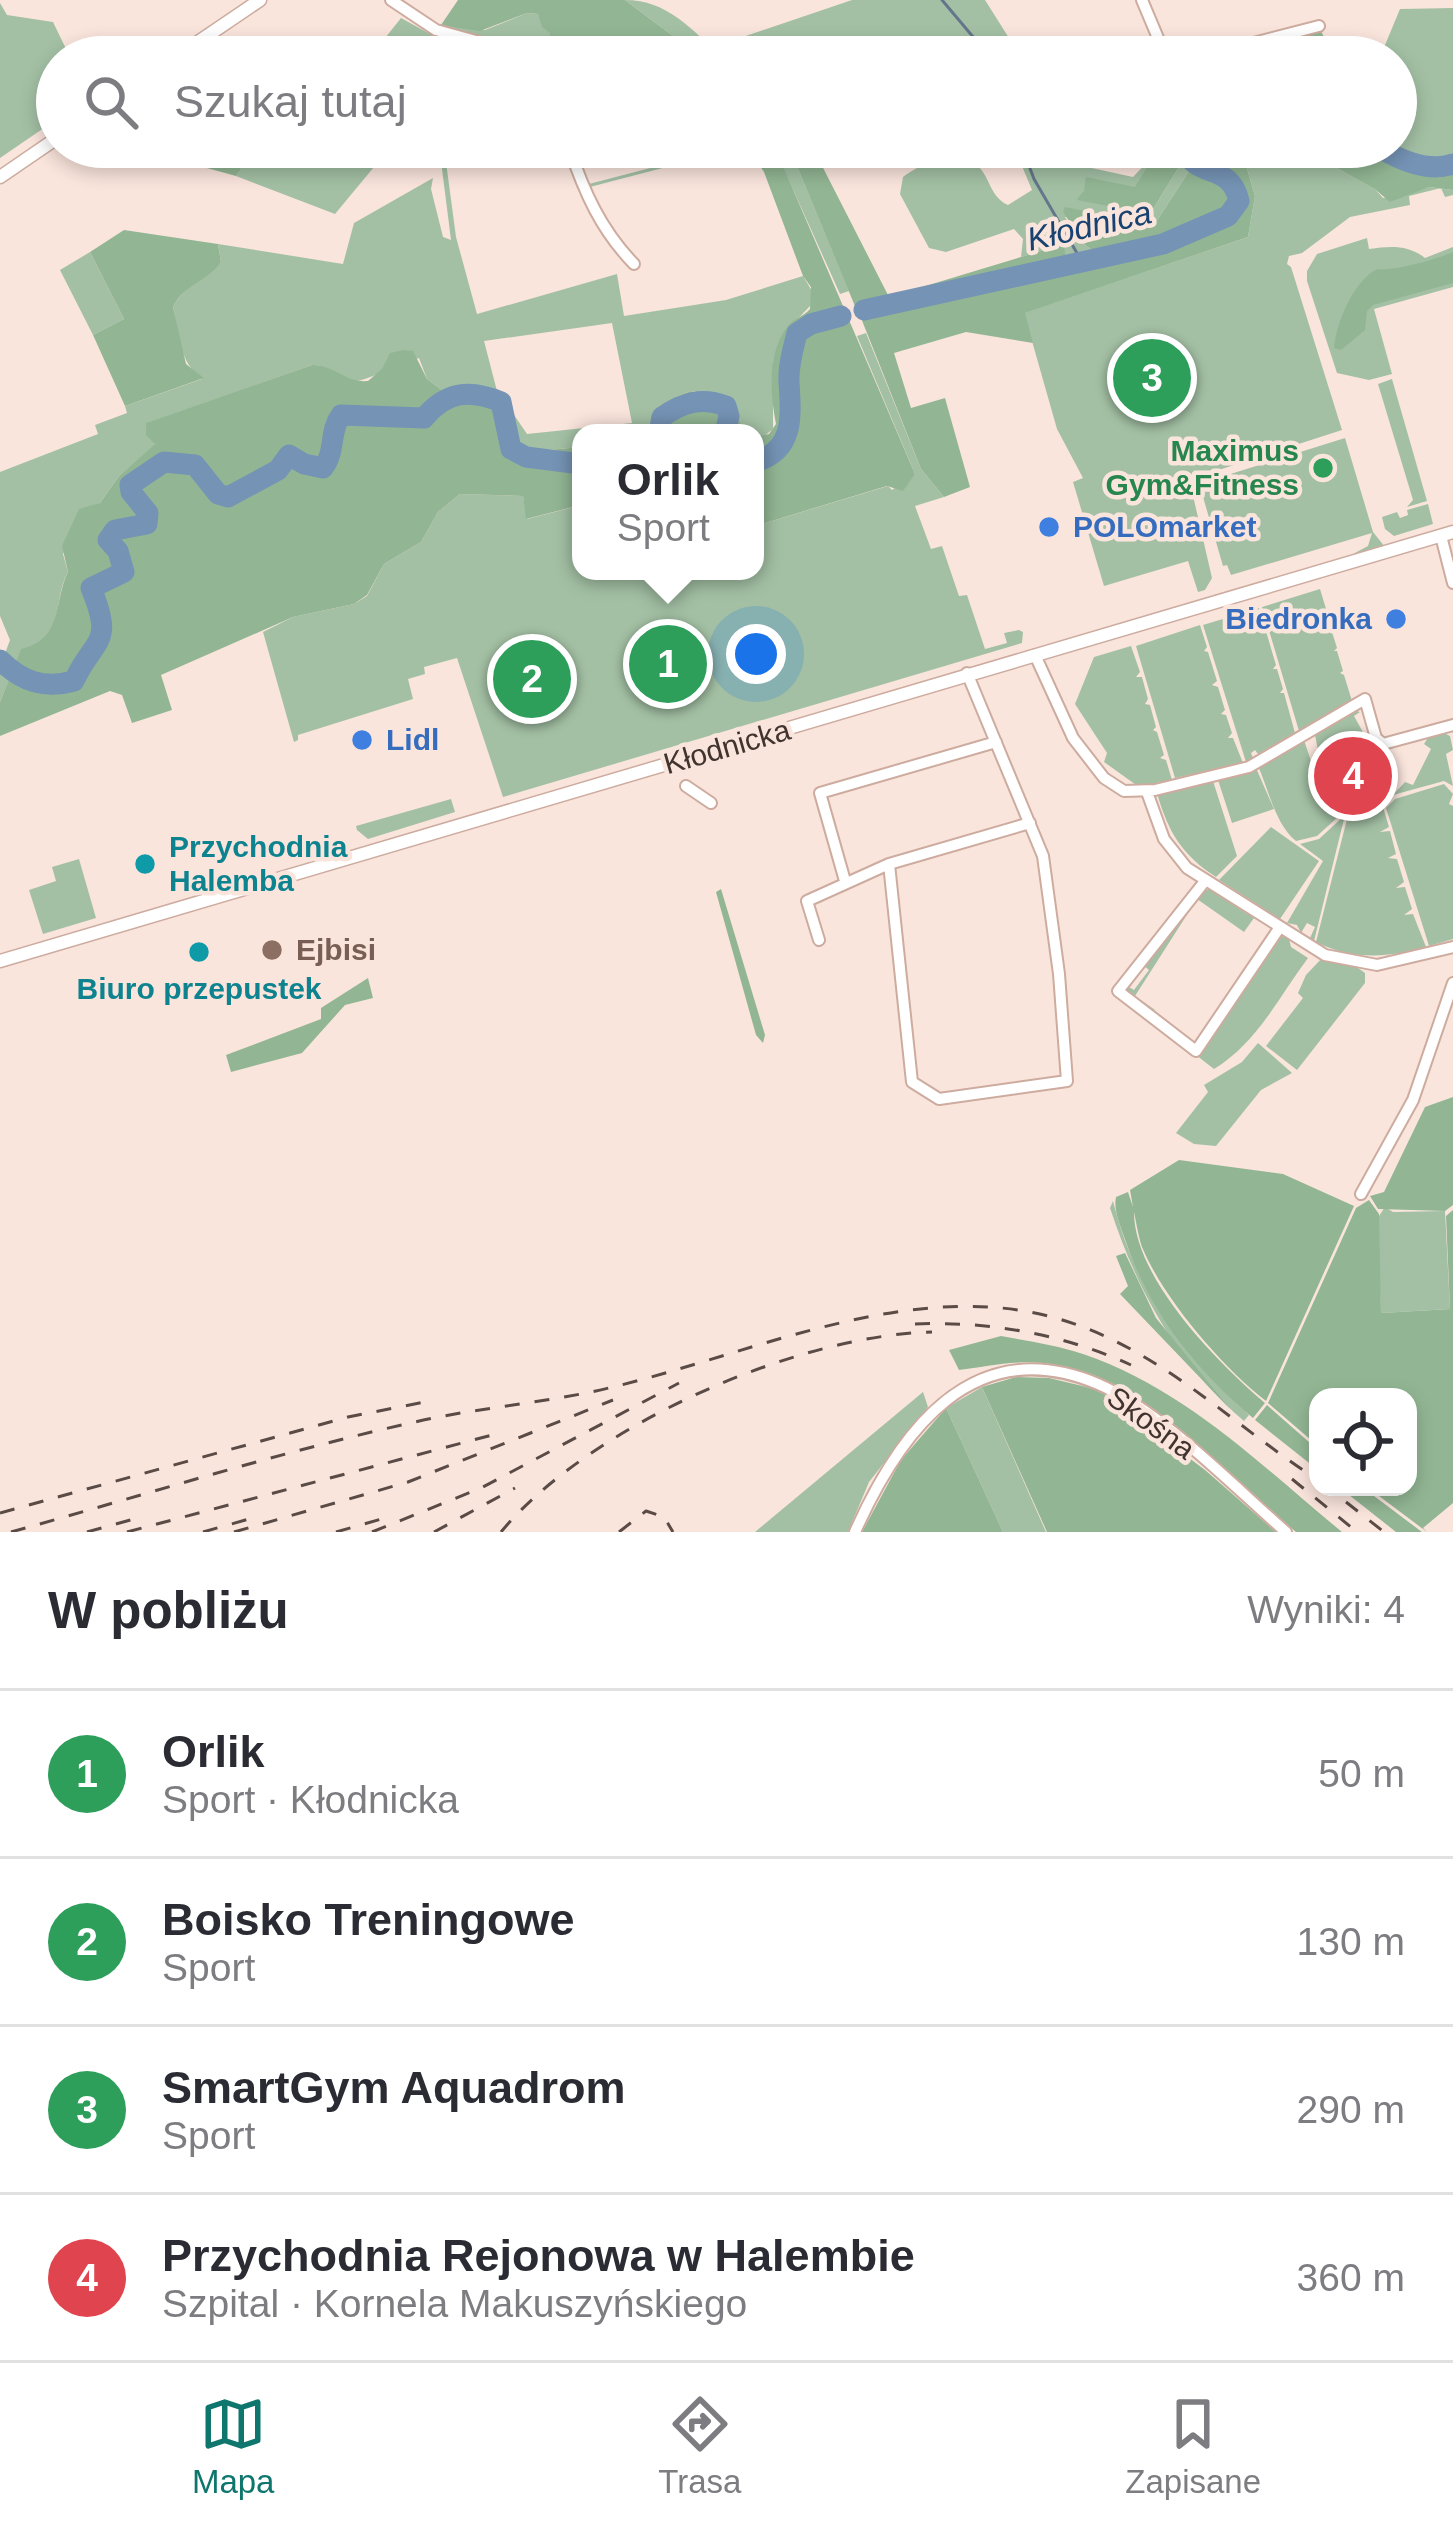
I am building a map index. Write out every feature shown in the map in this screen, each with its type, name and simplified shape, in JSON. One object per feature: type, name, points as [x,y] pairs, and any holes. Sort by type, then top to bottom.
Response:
[{"type":"street","points":[[207,36],[260,0]]},
{"type":"street","points":[[391,0],[436,30],[458,36]]},
{"type":"street","points":[[1142,0],[1157,36]]},
{"type":"street","points":[[1280,36],[1318,26]]},
{"type":"street","points":[[0,177],[36,152]]},
{"type":"street","points":[[578,168],[598,218],[634,264]]},
{"type":"street","points":[[1447,534],[1453,583]]},
{"type":"street","name":"Kłodnicka","points":[[0,962],[1447,534]]},
{"type":"street","points":[[1035,655],[1073,738],[1104,778],[1124,791],[1147,792],[1249,767],[1364,699],[1376,738],[1387,746],[1453,725]]},
{"type":"street","points":[[889,864],[912,1082],[939,1099],[1067,1081],[1043,856],[967,673]]},
{"type":"street","points":[[845,881],[820,793],[996,742]]},
{"type":"street","points":[[686,787],[711,803]]},
{"type":"street","points":[[1147,792],[1169,847],[1205,881],[1325,955],[1377,965],[1453,947]]},
{"type":"street","points":[[819,940],[807,902],[889,864],[1030,823]]},
{"type":"street","points":[[1205,881],[1118,991],[1196,1051],[1280,927]]},
{"type":"street","points":[[1361,1194],[1413,1100],[1453,983]]},
{"type":"street","name":"Skośna","points":[[855,1532],[877,1484],[905,1443],[947,1398],[983,1376],[1046,1370],[1098,1384],[1130,1402],[1286,1532]]},
{"type":"green space","points":[[458,0],[625,0],[673,36],[549,36],[538,14],[527,13],[480,31],[441,25]]},
{"type":"green space","points":[[625,0],[654,5],[699,36],[673,36]]},
{"type":"green space","points":[[852,0],[985,0],[1008,36],[746,36]]},
{"type":"green space","points":[[0,3],[7,15],[53,22],[60,36],[36,36],[36,133],[0,158]]},
{"type":"green space","points":[[1453,8],[1453,161],[1417,161],[1417,36],[1389,36],[1400,9]]},
{"type":"green space","points":[[527,13],[538,14],[550,33],[473,36],[439,28],[449,24],[485,30]]},
{"type":"green space","points":[[401,18],[432,36],[387,36]]},
{"type":"green space","points":[[1320,29],[1324,36],[1294,36]]},
{"type":"green space","points":[[1453,167],[1453,190],[1429,187],[1390,202],[1337,168]]},
{"type":"green space","points":[[207,168],[242,168],[236,176]]},
{"type":"green space","points":[[242,168],[373,168],[335,214],[236,176]]},
{"type":"green space","points":[[447,168],[456,237],[477,314],[617,274],[624,316],[726,300],[803,276],[812,291],[811,305],[783,334],[773,362],[773,429],[764,436],[764,424],[740,424],[729,402],[719,395],[690,391],[659,406],[649,424],[622,424],[632,423],[612,323],[484,341],[497,391],[470,386],[443,391],[427,379],[419,358],[356,381],[312,365],[147,423],[155,445],[119,476],[100,503],[85,510],[63,554],[68,572],[52,628],[46,637],[21,650],[0,702],[0,667],[10,640],[0,616],[0,472],[98,434],[95,425],[127,413],[125,406],[202,379],[184,356],[173,307],[221,262],[218,244],[343,264],[354,223],[433,178],[431,189],[443,237],[451,240],[442,169]]},
{"type":"green space","points":[[650,168],[663,168],[586,188]]},
{"type":"green space","points":[[761,168],[784,168],[915,474],[903,491],[887,486],[764,523],[764,435],[776,424],[773,361],[787,327],[810,309],[811,287]]},
{"type":"green space","points":[[783,168],[798,168],[849,291],[840,294]]},
{"type":"green space","points":[[798,168],[823,168],[889,297],[1064,244],[1066,262],[967,289],[857,311]]},
{"type":"green space","points":[[917,168],[980,168],[1008,205],[1032,190],[1023,168],[1092,168],[1133,177],[1148,168],[1137,188],[1086,186],[1081,196],[1150,214],[1178,168],[1191,168],[1154,225],[1065,217],[1085,245],[1100,256],[1066,262],[1063,245],[1021,257],[1023,239],[1014,229],[946,252],[929,248],[900,194],[903,177]]},
{"type":"green space","points":[[1147,168],[1178,168],[1150,214],[1077,200],[1086,177],[1135,187]]},
{"type":"green space","points":[[1191,168],[1227,176],[1207,168],[1247,168],[1255,196],[1248,237],[1025,313],[1033,343],[966,332],[894,353],[911,408],[945,398],[970,487],[944,497],[921,469],[859,313],[1163,245],[1201,228],[1163,243],[1100,256],[1085,245],[1063,212],[1065,207],[1154,225]]},
{"type":"green space","points":[[1247,168],[1337,168],[1383,198],[1440,188],[1409,196],[1410,205],[1350,217],[1302,253],[1289,256],[1287,264],[1342,430],[1194,478],[1191,487],[1212,578],[1205,590],[1198,592],[1188,561],[1104,586],[1073,482],[1083,478],[1057,429],[1024,313],[1248,237],[1255,196]]},
{"type":"green space","points":[[124,230],[218,244],[221,262],[173,307],[186,364],[204,378],[125,406],[93,335],[124,319],[90,252]]},
{"type":"green space","points":[[1367,238],[1369,249],[1399,248],[1425,258],[1453,247],[1453,287],[1374,309],[1392,374],[1369,380],[1337,373],[1307,281],[1317,254]]},
{"type":"green space","points":[[90,252],[124,319],[93,335],[60,270]]},
{"type":"green space","points":[[1453,252],[1453,283],[1373,305],[1367,311],[1365,330],[1341,350],[1334,348],[1347,304],[1368,275]]},
{"type":"green space","points":[[866,333],[921,469],[944,497],[915,506],[931,549],[942,546],[959,596],[967,595],[985,649],[1007,643],[1004,633],[1019,630],[1022,643],[503,797],[457,658],[424,667],[425,674],[408,679],[413,699],[298,735],[294,742],[263,632],[293,617],[354,604],[367,596],[384,564],[421,542],[438,512],[460,494],[523,496],[527,519],[572,508],[572,580],[764,580],[764,523],[888,486],[892,490],[915,474],[857,336]]},
{"type":"green space","points":[[413,351],[427,379],[443,391],[470,386],[497,391],[515,439],[525,452],[572,448],[572,507],[526,519],[523,496],[460,494],[438,512],[421,542],[384,564],[367,595],[354,604],[293,617],[161,675],[172,710],[132,723],[122,695],[110,691],[0,736],[0,702],[21,649],[44,637],[55,618],[68,572],[62,546],[79,509],[100,503],[119,476],[155,444],[146,435],[146,423],[312,365],[368,381],[390,353]]},
{"type":"green space","points":[[1392,379],[1427,501],[1407,507],[1413,500],[1378,384]]},
{"type":"green space","points":[[690,391],[724,398],[741,424],[649,424],[659,406]]},
{"type":"green space","points":[[508,406],[527,434],[572,429],[572,448],[525,452],[516,445]]},
{"type":"green space","points":[[1345,438],[1373,532],[1385,547],[1353,554],[1368,546],[1372,533],[1231,575],[1227,565],[1223,566],[1201,490],[1205,482]]},
{"type":"green space","points":[[1428,504],[1433,524],[1394,536],[1385,529],[1382,517],[1397,512],[1400,518],[1408,515],[1407,510]]},
{"type":"green space","points":[[1320,589],[1340,673],[1352,701],[1299,731],[1262,607]]},
{"type":"green space","points":[[1259,608],[1295,733],[1258,754],[1255,750],[1246,762],[1203,625]]},
{"type":"green space","points":[[1200,625],[1204,651],[1217,681],[1212,685],[1218,687],[1225,710],[1221,714],[1226,715],[1232,733],[1228,738],[1233,738],[1243,763],[1175,778],[1136,646]]},
{"type":"green space","points":[[1131,646],[1140,672],[1136,677],[1142,677],[1145,704],[1150,705],[1153,730],[1164,755],[1160,758],[1166,760],[1172,780],[1139,787],[1104,762],[1107,753],[1075,704],[1094,657]]},
{"type":"green space","points":[[1354,710],[1360,712],[1354,716],[1364,734],[1381,797],[1343,810],[1335,804],[1320,758],[1329,755],[1319,755],[1315,735]]},
{"type":"green space","points":[[1429,736],[1450,736],[1453,750],[1446,754],[1453,786],[1444,781],[1393,795],[1405,782],[1413,785],[1431,749],[1424,744]]},
{"type":"green space","points":[[1304,740],[1327,809],[1339,816],[1317,836],[1296,841],[1278,816],[1258,766]]},
{"type":"green space","points":[[1256,768],[1274,809],[1232,823],[1218,780]]},
{"type":"green space","points":[[1213,781],[1237,856],[1216,877],[1178,841],[1157,793]]},
{"type":"green space","points":[[1444,784],[1453,794],[1449,804],[1453,806],[1453,939],[1429,946],[1386,808],[1395,799]]},
{"type":"green space","points":[[451,799],[455,812],[368,839],[357,830],[356,826]]},
{"type":"green space","points":[[1382,804],[1389,827],[1380,832],[1390,831],[1396,854],[1388,858],[1397,859],[1404,882],[1396,888],[1405,887],[1412,909],[1404,915],[1413,914],[1426,947],[1370,955],[1329,948],[1316,942],[1348,815]]},
{"type":"green space","points":[[1345,815],[1314,941],[1310,938],[1315,927],[1307,923],[1301,933],[1297,925],[1287,923],[1323,861],[1300,844],[1319,839]]},
{"type":"green space","points":[[1271,827],[1319,861],[1280,919],[1219,880]]},
{"type":"green space","points":[[79,859],[96,918],[43,934],[29,890],[56,881],[52,867]]},
{"type":"green space","points":[[721,889],[765,1035],[763,1043],[756,1035],[716,892]]},
{"type":"green space","points":[[1209,889],[1254,918],[1244,932],[1197,899],[1135,996],[1155,1010],[1150,1011],[1125,988],[1134,990],[1149,970],[1143,965],[1202,892]]},
{"type":"green space","points":[[1288,935],[1291,947],[1308,958],[1255,1033],[1214,1069],[1196,1055],[1279,937]]},
{"type":"green space","points":[[1322,958],[1351,963],[1365,973],[1365,983],[1297,1070],[1266,1046],[1303,998],[1298,993],[1306,975]]},
{"type":"green space","points":[[368,978],[373,998],[345,1005],[302,1053],[231,1072],[226,1055],[321,1019],[321,1008]]},
{"type":"green space","points":[[1258,1043],[1292,1073],[1261,1090],[1216,1146],[1194,1144],[1176,1133],[1208,1092],[1204,1085],[1242,1062]]},
{"type":"green space","points":[[1453,1097],[1453,1205],[1445,1211],[1378,1209],[1370,1196],[1384,1192],[1425,1107]]},
{"type":"green space","points":[[1179,1160],[1283,1174],[1354,1206],[1266,1401],[1213,1351],[1179,1309],[1142,1247],[1134,1212],[1138,1237],[1148,1264],[1163,1291],[1202,1342],[1265,1403],[1253,1418],[1177,1339],[1148,1293],[1118,1219],[1116,1197],[1128,1192],[1133,1207],[1130,1190]]},
{"type":"green space","points":[[1369,1200],[1379,1214],[1381,1313],[1450,1309],[1446,1216],[1453,1210],[1453,1503],[1423,1528],[1427,1532],[1379,1496],[1417,1496],[1417,1388],[1309,1388],[1309,1438],[1268,1403],[1356,1208]]},
{"type":"green space","points":[[1113,1201],[1134,1263],[1165,1318],[1203,1368],[1249,1415],[1244,1421],[1199,1375],[1162,1324],[1121,1238],[1110,1208]]},
{"type":"green space","points":[[1385,1207],[1393,1212],[1445,1211],[1450,1309],[1381,1313],[1377,1219]]},
{"type":"green space","points":[[1125,1253],[1156,1318],[1230,1409],[1120,1294],[1128,1286],[1116,1256]]},
{"type":"green space","points":[[1001,1336],[1083,1354],[1155,1387],[1220,1431],[1342,1532],[1296,1532],[1178,1429],[1112,1385],[1042,1363],[959,1370],[949,1350]]},
{"type":"green space","points":[[1016,1377],[1049,1378],[1099,1390],[1205,1470],[1276,1532],[1047,1532],[982,1387]]},
{"type":"green space","points":[[982,1387],[1046,1532],[1003,1532],[946,1408]]},
{"type":"green space","points":[[923,1392],[928,1407],[869,1482],[848,1532],[755,1532]]},
{"type":"green space","points":[[1267,1405],[1309,1442],[1309,1463],[1255,1420]]},
{"type":"green space","points":[[946,1408],[1003,1532],[862,1532],[901,1460]]},
{"type":"green space","points":[[1350,1496],[1374,1496],[1422,1532],[1396,1532]]},
{"type":"waterway","points":[[942,0],[972,36]]},
{"type":"waterway","name":"Kłodnica","points":[[1417,164],[1453,164]]},
{"type":"waterway","points":[[1030,168],[1081,260]]},
{"type":"waterway","name":"Kłodnica","points":[[864,310],[1163,244],[1228,216],[1239,201],[1228,180],[1205,168]]},
{"type":"waterway","name":"Kłodnica","points":[[764,459],[777,449],[788,430],[789,370],[797,333],[841,316]]},
{"type":"waterway","name":"Kłodnica","points":[[0,660],[34,682],[74,681],[101,631],[91,588],[124,572],[118,551],[108,540],[115,530],[147,524],[148,513],[130,485],[164,462],[195,465],[218,494],[228,497],[278,470],[289,455],[323,468],[341,415],[424,418],[441,402],[469,394],[501,402],[511,449],[526,457],[572,463]]},
{"type":"waterway","name":"Kłodnica","points":[[661,424],[662,417],[701,402],[726,406],[727,424]]},
{"type":"railway","points":[[11,1532],[364,1434],[588,1392],[829,1326],[939,1307],[994,1307],[1087,1328],[1157,1364],[1309,1474]]},
{"type":"railway","points":[[915,1324],[1025,1332],[1079,1345],[1131,1365]]},
{"type":"railway","points":[[501,1532],[539,1493],[586,1456],[698,1393],[820,1350],[878,1337],[932,1332]]},
{"type":"railway","points":[[372,1532],[481,1488],[679,1383]]},
{"type":"railway","points":[[0,1513],[348,1417],[435,1400]]},
{"type":"railway","points":[[234,1532],[408,1482],[613,1400]]},
{"type":"railway","points":[[127,1532],[492,1435]]},
{"type":"railway","points":[[1292,1479],[1357,1532]]},
{"type":"railway","points":[[434,1532],[515,1488]]},
{"type":"railway","points":[[1346,1502],[1384,1532]]},
{"type":"railway","points":[[619,1532],[646,1511],[664,1517],[673,1532]]},
{"type":"railway","points":[[87,1532],[141,1517]]},
{"type":"railway","points":[[336,1532],[385,1518]]},
{"type":"railway","points":[[203,1532],[249,1519]]},
{"type":"place","name":"SmartGym Aquadrom","points":[[1152,378]]},
{"type":"place","name":"Maximus Gym&Fitness","points":[[1323,468]]},
{"type":"place","name":"POLOmarket","points":[[1049,527]]},
{"type":"place","name":"Biedronka","points":[[1396,619]]},
{"type":"place","name":"Orlik","points":[[668,664]]},
{"type":"place","name":"Boisko Treningowe","points":[[532,679]]},
{"type":"place","name":"Lidl","points":[[362,740]]},
{"type":"place","name":"Przychodnia Rejonowa w Halembie","points":[[1353,776]]},
{"type":"place","name":"Przychodnia Halemba","points":[[145,864]]},
{"type":"place","name":"Ejbisi","points":[[272,950]]},
{"type":"place","name":"Biuro przepustek","points":[[199,952]]}]
